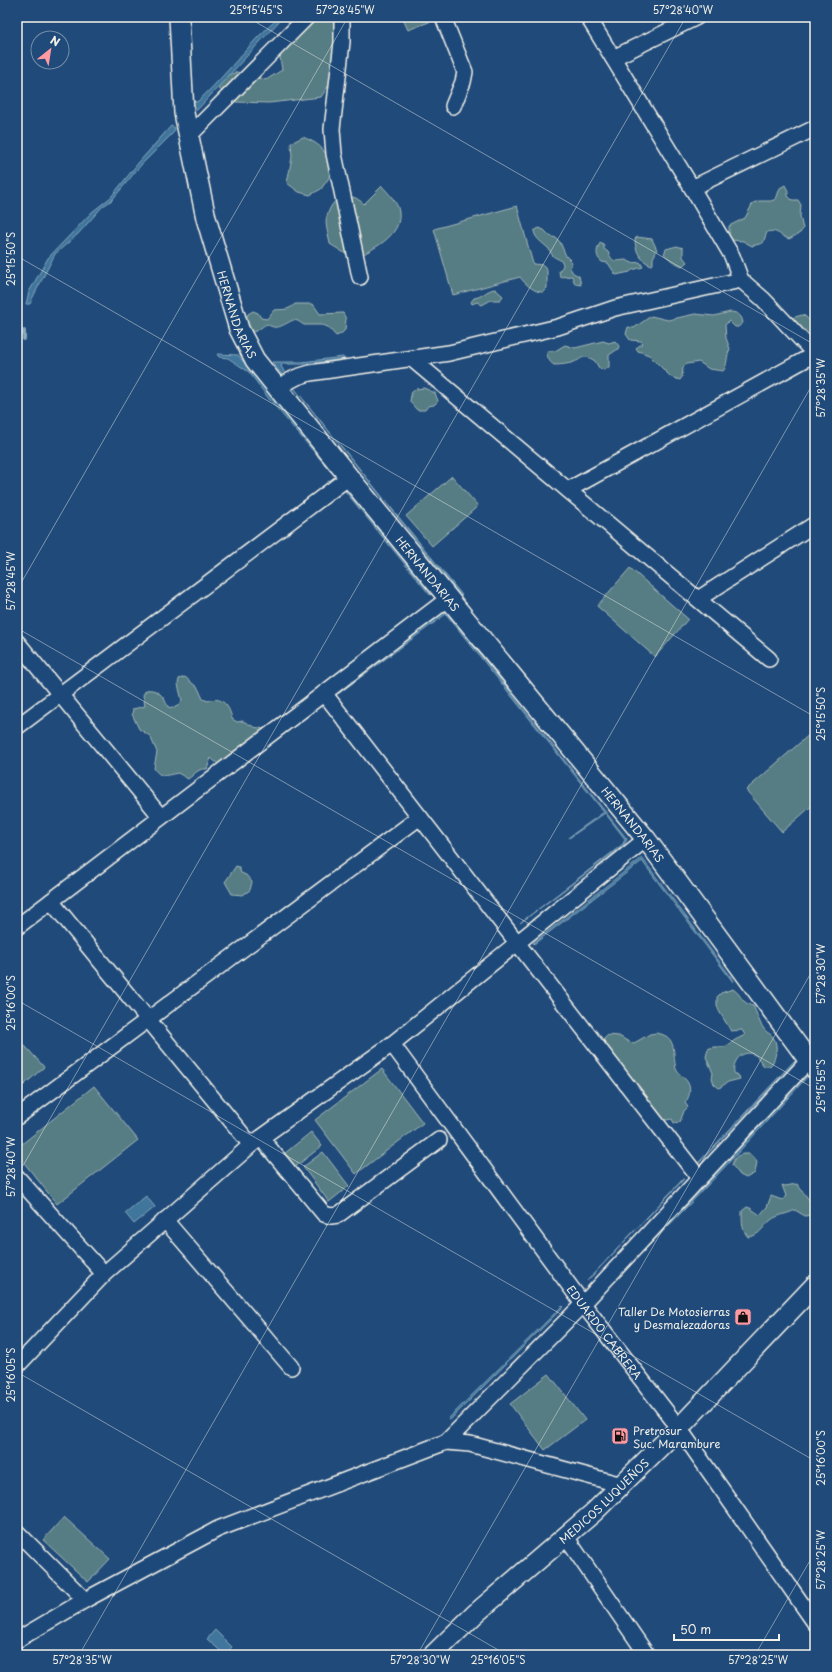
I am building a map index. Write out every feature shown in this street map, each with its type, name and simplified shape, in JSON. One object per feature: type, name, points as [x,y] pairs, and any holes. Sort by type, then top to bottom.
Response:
[{"type":"street","name":"HERNANDARIAS","points":[[179,17],[184,113],[206,218],[239,329],[255,360],[646,839],[812,1065]]},
{"type":"street","points":[[189,136],[307,17]]},
{"type":"street","points":[[342,17],[342,42],[332,129],[334,154],[360,277]]},
{"type":"street","points":[[443,17],[465,72],[463,82],[453,106]]},
{"type":"street","points":[[568,490],[815,354],[763,299],[741,280],[732,256],[588,17]]},
{"type":"street","points":[[613,58],[697,17]]},
{"type":"street","points":[[692,188],[815,128]]},
{"type":"street","points":[[278,387],[297,377],[310,373],[449,353],[558,327],[615,308],[741,280]]},
{"type":"street","points":[[412,359],[769,659]]},
{"type":"street","points":[[17,726],[349,477]]},
{"type":"street","points":[[698,599],[815,524]]},
{"type":"street","points":[[17,927],[449,598]]},
{"type":"street","points":[[17,642],[162,817]]},
{"type":"street","points":[[324,693],[699,1178]]},
{"type":"street","points":[[17,1118],[420,817]]},
{"type":"street","points":[[17,1366],[104,1274],[256,1142],[392,1044],[646,839]]},
{"type":"street","points":[[51,901],[148,1021],[256,1142],[324,1214],[331,1216],[338,1215],[439,1140]]},
{"type":"street","name":"EDUARDO CABRERA","points":[[392,1044],[583,1304],[679,1428],[815,1622]]},
{"type":"street","points":[[17,1640],[85,1600],[218,1529],[446,1442],[583,1304],[699,1178],[812,1065]]},
{"type":"street","points":[[17,1177],[104,1274]]},
{"type":"street","points":[[165,1220],[291,1367]]},
{"type":"street","name":"MEDICOS LUQUEÑOS","points":[[433,1655],[475,1614],[566,1538],[622,1485],[679,1428],[815,1285]]},
{"type":"street","points":[[446,1442],[470,1444],[622,1485]]},
{"type":"street","points":[[17,1532],[85,1600]]},
{"type":"street","points":[[566,1538],[648,1655]]},
{"type":"green space","points":[[303,17],[346,17],[331,82],[321,97],[269,103],[236,102],[218,88],[223,77],[237,72],[266,80],[282,70],[280,57]]},
{"type":"green space","points":[[402,17],[436,17],[437,19],[408,30]]},
{"type":"green space","points":[[303,137],[320,146],[326,154],[333,172],[321,189],[310,195],[299,192],[287,183],[292,157],[291,143]]},
{"type":"green space","points":[[785,185],[788,191],[788,196],[792,200],[798,200],[801,205],[800,216],[803,229],[800,233],[789,239],[776,232],[770,231],[767,232],[763,243],[752,246],[743,241],[731,240],[729,235],[729,226],[745,218],[753,203],[776,199],[780,188]]},
{"type":"green space","points":[[382,186],[397,205],[399,221],[391,235],[384,241],[354,259],[330,244],[326,226],[327,216],[337,199],[347,196],[358,199],[364,204]]},
{"type":"green space","points":[[517,206],[533,264],[543,265],[547,269],[547,288],[543,292],[537,291],[527,285],[520,277],[453,295],[434,229]]},
{"type":"green space","points":[[539,228],[560,242],[566,256],[572,262],[570,268],[573,273],[579,276],[581,285],[575,284],[572,276],[560,277],[559,271],[563,266],[562,262],[553,256],[548,248],[536,236],[534,231]]},
{"type":"green space","points":[[637,237],[652,239],[657,250],[653,258],[653,264],[651,265],[647,263],[639,255],[635,243],[635,239]]},
{"type":"green space","points":[[601,242],[604,245],[604,249],[613,260],[626,260],[632,263],[640,262],[643,267],[616,275],[608,263],[602,262],[598,258],[597,250]]},
{"type":"green space","points":[[677,246],[683,248],[683,257],[687,262],[682,266],[672,261],[664,254],[666,249]]},
{"type":"green space","points":[[495,289],[503,296],[500,300],[491,300],[482,305],[477,302],[472,304],[471,302],[474,298]]},
{"type":"green space","points":[[295,304],[313,304],[320,314],[343,313],[346,319],[345,330],[336,336],[328,327],[322,325],[304,325],[293,320],[277,327],[267,324],[255,331],[250,330],[248,327],[246,321],[247,316],[253,311],[258,313],[261,318],[267,319],[274,310],[288,309]]},
{"type":"green space","points":[[730,312],[739,314],[743,323],[738,327],[735,327],[729,321],[725,325],[726,338],[730,349],[726,366],[723,371],[709,369],[699,362],[687,364],[683,368],[682,377],[680,380],[671,377],[649,355],[638,351],[636,348],[643,343],[641,341],[630,340],[626,334],[628,327],[634,328],[651,316],[668,320],[695,314],[714,316]]},
{"type":"green space","points":[[802,315],[811,322],[815,321],[815,332],[809,338],[790,320]]},
{"type":"green space","points":[[603,341],[609,343],[615,341],[619,346],[618,349],[609,355],[609,367],[604,370],[599,368],[595,361],[588,357],[583,357],[577,361],[562,365],[554,365],[548,357],[547,351],[555,351],[565,345],[575,348]]},
{"type":"green space","points":[[424,388],[435,393],[438,401],[434,405],[428,406],[425,410],[417,410],[410,402],[411,393],[416,389]]},
{"type":"green space","points":[[452,476],[478,506],[432,546],[406,516]]},
{"type":"green space","points":[[630,568],[688,619],[655,657],[597,606]]},
{"type":"green space","points":[[185,677],[198,688],[203,699],[208,701],[217,700],[224,703],[229,710],[232,719],[237,722],[243,721],[254,727],[264,729],[265,732],[219,765],[211,758],[207,769],[199,770],[188,779],[178,773],[161,775],[156,771],[154,768],[157,752],[150,736],[139,729],[132,714],[133,709],[145,706],[143,695],[146,690],[154,690],[160,694],[168,707],[174,708],[179,705],[182,701],[178,684],[179,679]]},
{"type":"green space","points":[[811,733],[815,738],[815,803],[782,832],[746,790]]},
{"type":"green space","points":[[236,866],[239,867],[241,873],[246,875],[252,882],[250,890],[243,895],[232,894],[225,882]]},
{"type":"green space","points":[[733,989],[746,1003],[753,1006],[762,1027],[775,1040],[776,1052],[774,1060],[770,1066],[764,1066],[753,1054],[749,1053],[741,1055],[734,1065],[734,1073],[739,1076],[740,1079],[728,1082],[719,1088],[714,1084],[712,1078],[713,1073],[706,1057],[708,1049],[713,1047],[725,1047],[745,1035],[742,1030],[731,1031],[717,1005],[717,997],[721,993]]},
{"type":"green space","points":[[656,1033],[663,1035],[671,1041],[676,1069],[687,1081],[690,1090],[685,1103],[688,1107],[684,1111],[680,1122],[674,1123],[672,1119],[666,1120],[660,1117],[603,1045],[604,1039],[608,1035],[619,1036],[629,1042],[634,1043],[650,1034]]},
{"type":"green space","points":[[17,1037],[44,1067],[17,1091]]},
{"type":"green space","points":[[382,1069],[423,1123],[356,1174],[315,1120]]},
{"type":"green space","points":[[94,1086],[138,1140],[57,1204],[17,1154],[17,1148]]},
{"type":"green space","points":[[311,1132],[322,1146],[295,1167],[284,1154]]},
{"type":"green space","points":[[323,1152],[349,1186],[329,1202],[303,1167]]},
{"type":"green space","points":[[743,1154],[750,1154],[757,1162],[755,1173],[746,1178],[740,1175],[732,1165],[736,1158]]},
{"type":"green space","points":[[797,1184],[813,1205],[814,1210],[811,1215],[805,1216],[795,1210],[773,1218],[758,1233],[748,1237],[743,1228],[742,1211],[747,1207],[760,1215],[767,1207],[771,1196],[782,1200],[786,1196],[782,1185]]},
{"type":"green space","points":[[549,1374],[585,1420],[545,1450],[510,1404]]},
{"type":"green space","points":[[64,1517],[110,1559],[88,1582],[43,1540]]},
{"type":"water","points":[[279,17],[283,17],[197,110],[193,104],[194,101],[197,102],[259,36]]},
{"type":"water","points":[[171,126],[175,128],[174,132],[141,165],[112,200],[102,207],[78,234],[55,254],[30,304],[26,304],[29,292],[48,258],[92,212],[111,197],[139,162]]},
{"type":"water","points":[[217,354],[238,355],[332,471],[331,472],[269,399],[249,372],[228,358],[219,357]]},
{"type":"water","points":[[343,357],[344,359],[304,364],[282,364],[281,366],[286,375],[283,376],[272,362],[302,362]]},
{"type":"water","points":[[294,388],[462,595],[461,596]]},
{"type":"water","points":[[346,490],[431,593],[430,595],[345,491]]},
{"type":"water","points":[[446,611],[627,839],[624,845],[520,923],[623,844],[625,839],[605,813],[569,838],[604,812],[446,614],[338,694],[337,693]]},
{"type":"water","points":[[642,858],[734,981],[733,982],[642,861],[534,944],[533,943]]},
{"type":"water","points":[[794,1061],[795,1062],[698,1163]]},
{"type":"water","points":[[807,1075],[808,1076],[704,1189],[624,1271],[596,1297],[595,1296],[688,1204]]},
{"type":"water","points":[[683,1179],[684,1179],[587,1281]]},
{"type":"water","points":[[146,1196],[155,1207],[134,1224],[125,1213]]},
{"type":"water","points":[[562,1306],[563,1307],[450,1420],[448,1419]]},
{"type":"water","points":[[215,1630],[232,1647],[225,1655],[207,1639]]},
{"type":"waterway","points":[[24,331],[24,339]]},
{"type":"place","name":"Taller De Motosierras y Desmalezadoras","points":[[743,1317]]},
{"type":"place","name":"Pretrosur Suc. Marambure","points":[[620,1436]]}]
